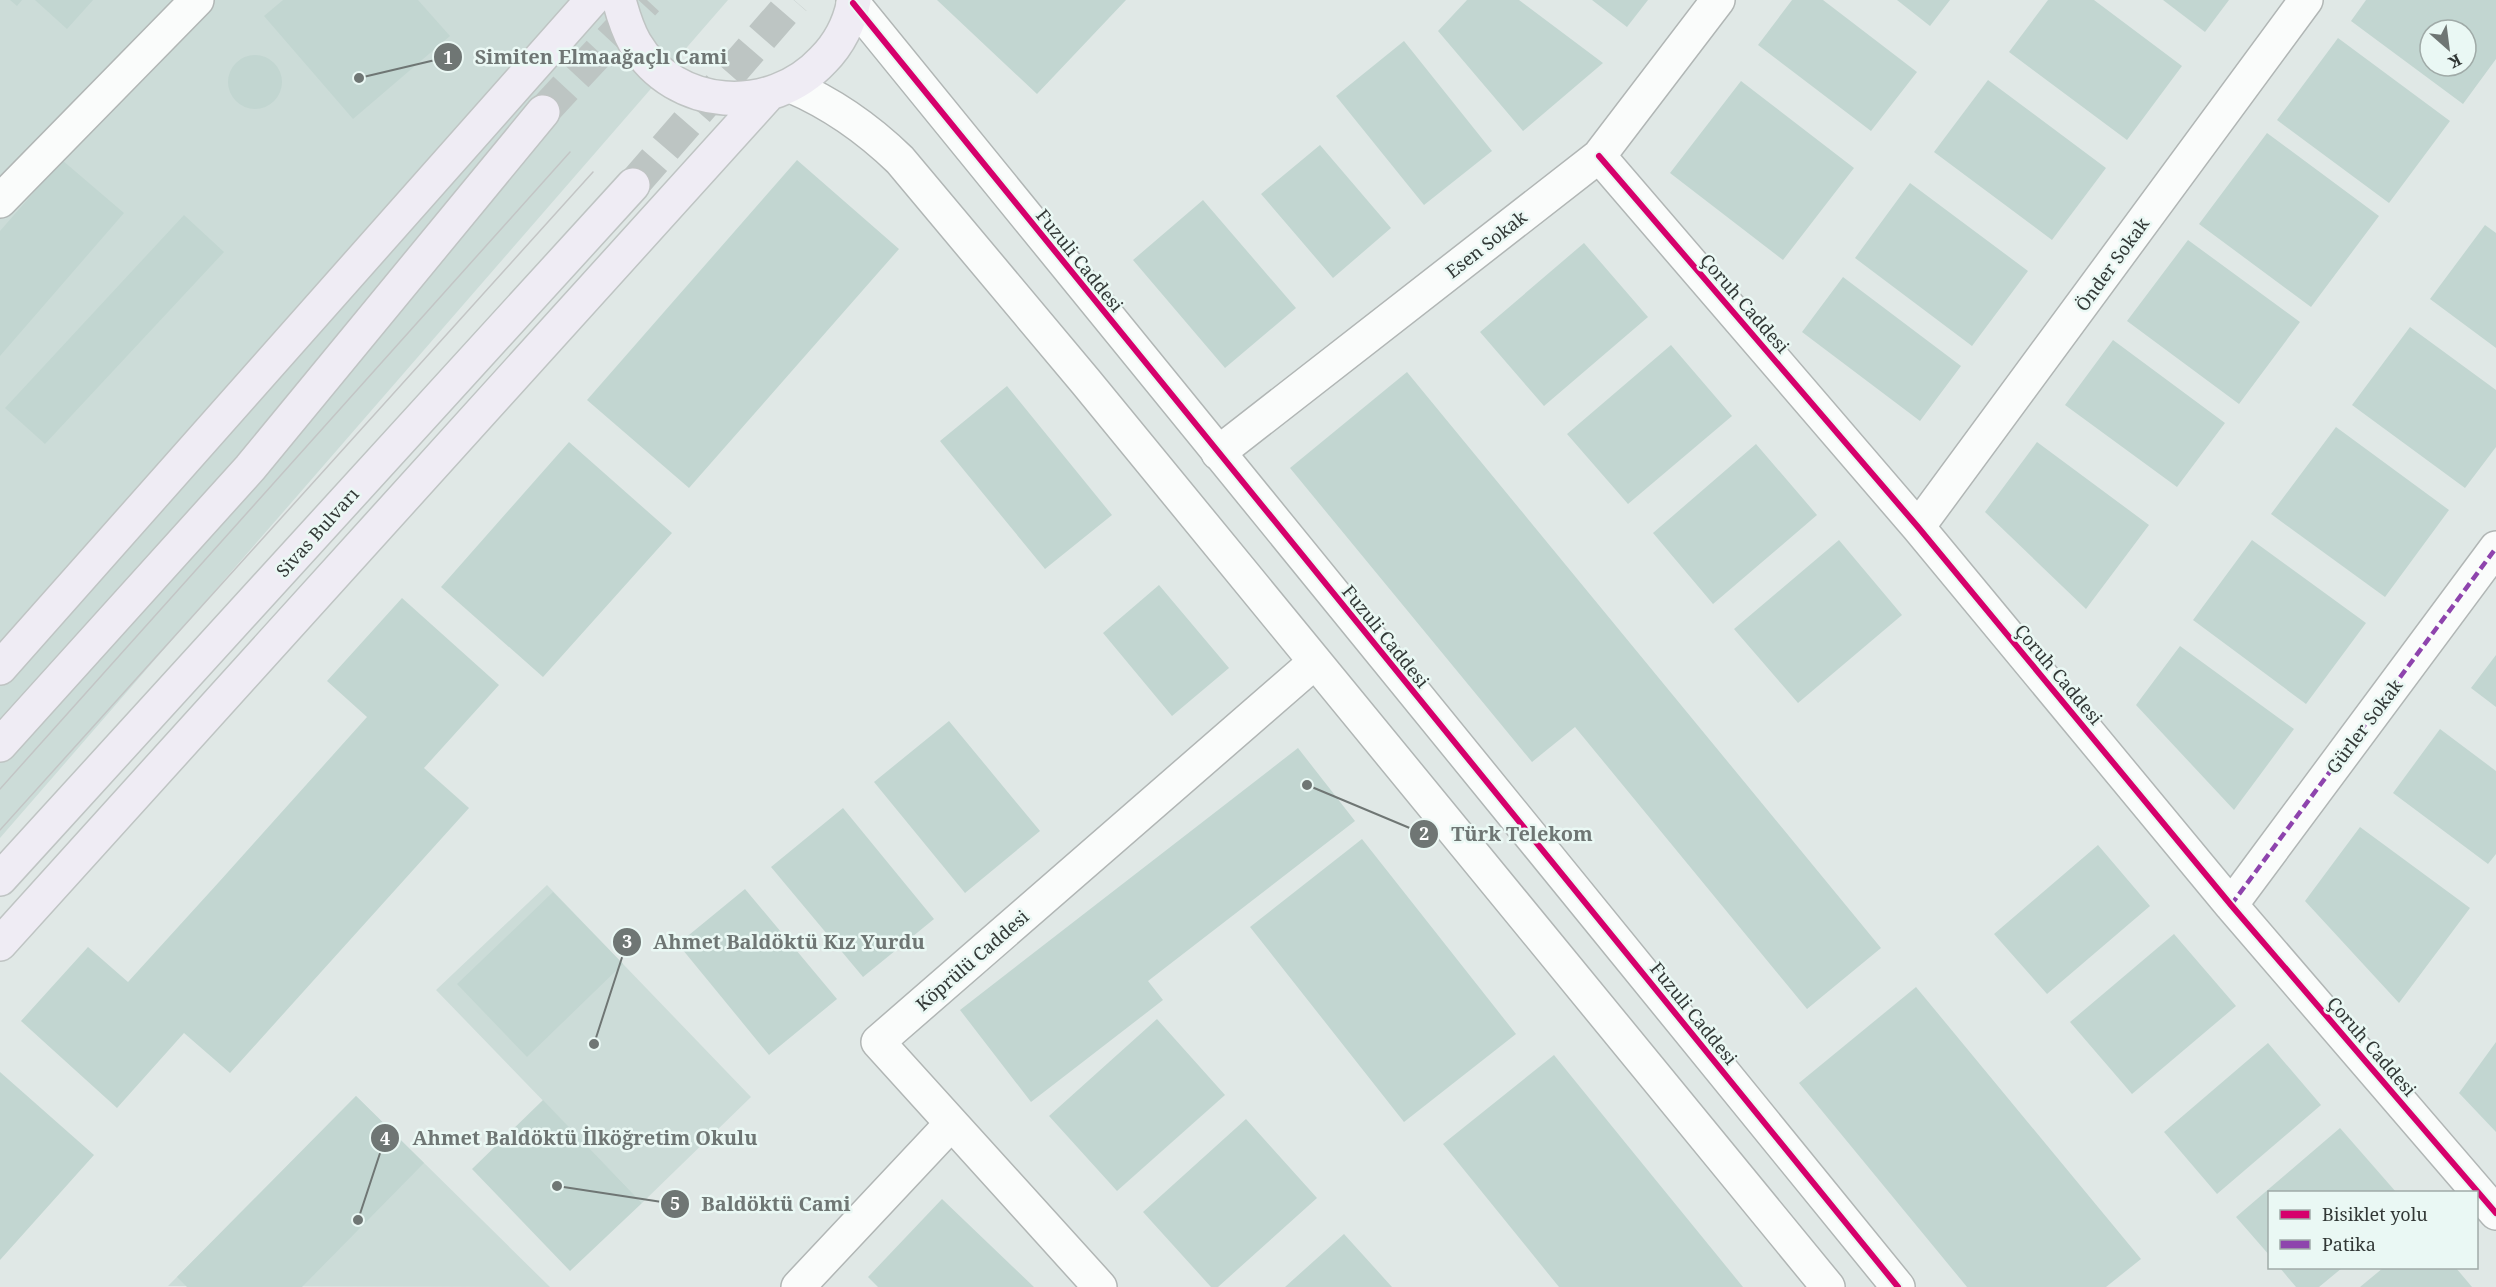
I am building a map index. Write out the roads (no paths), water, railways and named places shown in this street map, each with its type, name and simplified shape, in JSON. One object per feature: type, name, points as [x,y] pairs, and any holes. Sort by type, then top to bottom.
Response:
[{"type":"highway","points":[[0,668],[592,0]]},
{"type":"highway","points":[[619,0],[624,21],[635,44],[651,64],[671,80],[693,91],[718,98],[743,100],[780,90],[814,71],[832,51],[845,28],[854,2]]},
{"type":"highway","points":[[0,945],[780,90]]},
{"type":"highway","points":[[0,745],[250,468],[543,112]]},
{"type":"highway","name":"Sivas Bulvarı","points":[[0,879],[633,185]]},
{"type":"street","points":[[0,201],[197,0]]},
{"type":"street","name":"Esen Sokak","points":[[1218,453],[1599,156],[1718,0]]},
{"type":"street","name":"Önder Sokak","points":[[1918,527],[2306,0]]},
{"type":"street","name":"Fuzuli Caddesi","points":[[854,2],[1218,453],[1898,1287]]},
{"type":"street","points":[[780,90],[821,99],[876,136],[900,160],[1086,382],[1828,1287]]},
{"type":"street","name":"Çoruh Caddesi","points":[[1599,156],[1918,527],[2231,905],[2477,1191]]},
{"type":"street","name":"Gürler Sokak","points":[[2231,905],[2496,548]]},
{"type":"street","name":"Köprülü Caddesi","points":[[1100,1287],[878,1042],[1315,662]]},
{"type":"street","points":[[798,1287],[951,1124]]},
{"type":"street","name":"Çoruh Caddesi","points":[[2478,1192],[2496,1213]]},
{"type":"tunnel","points":[[543,112],[647,0]]},
{"type":"tunnel","points":[[633,185],[794,0]]},
{"type":"tram line","points":[[0,789],[570,152]]},
{"type":"tram line","points":[[0,830],[593,172]]},
{"type":"place","name":"Simiten Elmaağaçlı Cami","points":[[359,78]]},
{"type":"place","name":"Türk Telekom","points":[[1307,785]]},
{"type":"place","name":"Ahmet Baldöktü Kız Yurdu","points":[[594,1044]]},
{"type":"place","name":"Baldöktü Cami","points":[[557,1186]]},
{"type":"place","name":"Ahmet Baldöktü İlköğretim Okulu","points":[[358,1220]]}]
